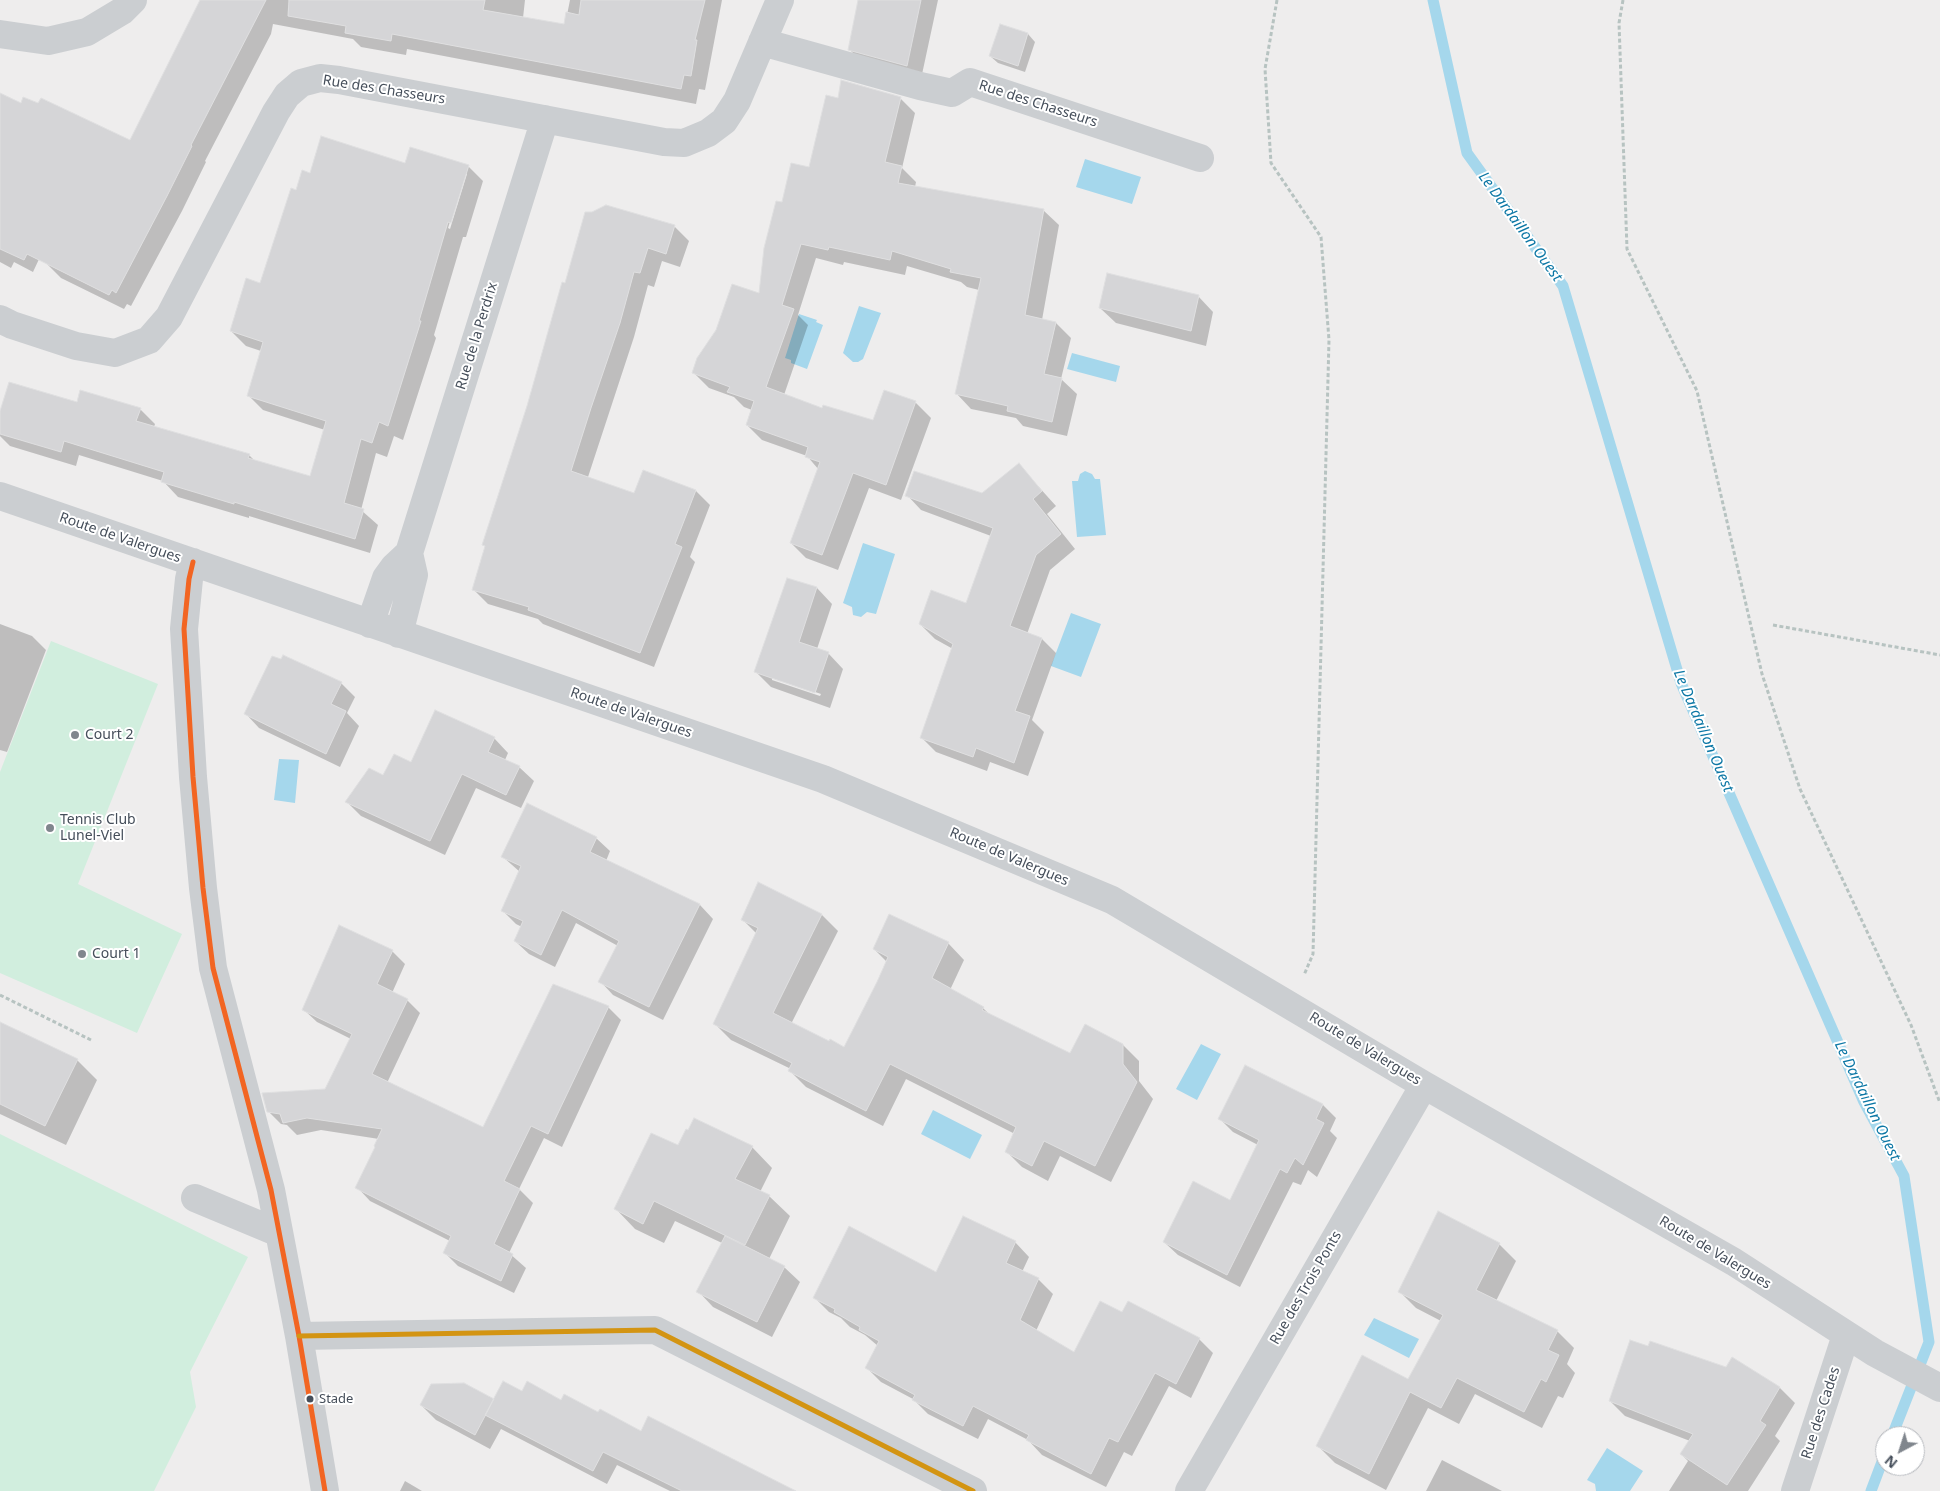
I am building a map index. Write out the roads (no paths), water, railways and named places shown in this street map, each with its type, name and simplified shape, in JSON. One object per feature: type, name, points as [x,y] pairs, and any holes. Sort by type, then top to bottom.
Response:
[{"type":"street","points":[[0,34],[48,41],[87,32],[122,11],[132,0]]},
{"type":"street","name":"Rue des Chasseurs","points":[[6,322],[76,346],[115,353],[149,340],[169,318],[276,112],[287,95],[301,82],[320,78],[340,80],[664,142],[684,143],[708,133],[724,121],[737,101],[780,0]]},
{"type":"street","name":"Rue des Chasseurs","points":[[762,42],[920,86],[952,93],[970,82],[1200,158]]},
{"type":"street","name":"Rue de la Perdrix","points":[[370,624],[386,578],[394,567],[409,553],[545,119]]},
{"type":"street","name":"Route de Valergues","points":[[0,496],[823,779],[1112,900],[1424,1084],[1734,1262],[1875,1353],[1940,1388]]},
{"type":"street","name":"Rue de la Perdrix","points":[[399,634],[414,575],[409,553]]},
{"type":"street","points":[[193,562],[189,579],[184,629],[202,888],[213,968],[271,1190],[299,1336],[324,1491]]},
{"type":"street","name":"Rue des Trois Ponts","points":[[1194,1489],[1424,1084]]},
{"type":"street","points":[[195,1198],[279,1233]]},
{"type":"street","points":[[299,1336],[655,1330],[973,1491]]},
{"type":"street","name":"Rue des Cades","points":[[1794,1491],[1846,1335]]},
{"type":"water","points":[[1085,159],[1141,177],[1132,204],[1076,187]]},
{"type":"water","points":[[859,306],[881,313],[863,359],[853,362],[843,353]]},
{"type":"water","points":[[799,314],[817,320],[816,322],[823,325],[807,369],[791,363],[791,360],[785,358]]},
{"type":"water","points":[[1072,353],[1120,366],[1116,382],[1067,369]]},
{"type":"water","points":[[1085,471],[1092,474],[1095,479],[1100,479],[1106,535],[1077,537],[1072,481],[1078,481],[1080,474]]},
{"type":"water","points":[[863,543],[895,554],[876,614],[867,612],[861,617],[853,615],[852,607],[843,603]]},
{"type":"water","points":[[1071,613],[1101,624],[1081,677],[1051,666]]},
{"type":"water","points":[[279,759],[299,760],[295,803],[274,800]]},
{"type":"water","points":[[1201,1044],[1221,1054],[1197,1100],[1176,1089]]},
{"type":"water","points":[[933,1110],[982,1135],[970,1159],[921,1134]]},
{"type":"water","points":[[1374,1318],[1419,1339],[1409,1358],[1364,1335]]},
{"type":"water","points":[[1607,1448],[1643,1471],[1630,1491],[1596,1491],[1595,1484],[1587,1480]]},
{"type":"waterway","name":"Le Dardaillon Ouest","points":[[1433,0],[1467,153],[1563,286],[1681,683],[1864,1102],[1904,1176],[1929,1342],[1896,1426]]},
{"type":"waterway","name":"Le Dardaillon Ouest","points":[[1871,1491],[1877,1476]]},
{"type":"place","name":"Court 2","points":[[75,735]]},
{"type":"place","name":"Tennis Club Lunel-Viel","points":[[50,828]]},
{"type":"place","name":"Court 1","points":[[82,954]]},
{"type":"place","name":"Stade","points":[[310,1399]]}]
